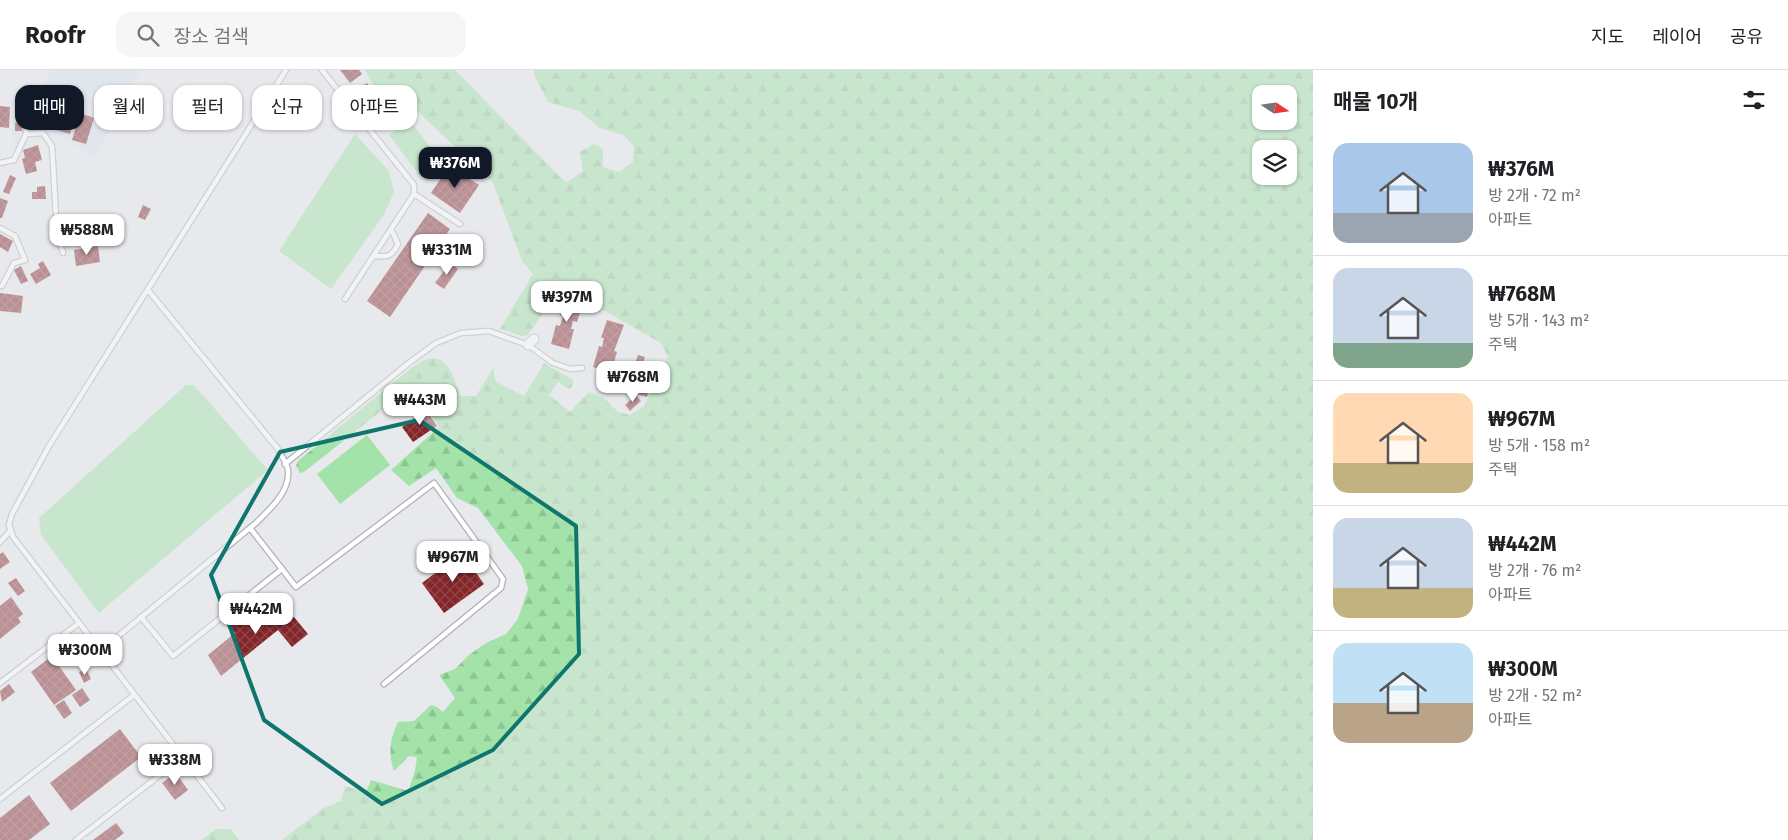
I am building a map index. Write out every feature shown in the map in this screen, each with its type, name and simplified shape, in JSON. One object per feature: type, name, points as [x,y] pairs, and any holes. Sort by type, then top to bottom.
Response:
[{"type":"lane","points":[[222,808],[13,537],[8,524],[49,446],[286,70]]},
{"type":"lane","points":[[322,70],[414,184],[414,194],[345,299]]},
{"type":"lane","points":[[0,163],[14,160],[26,134],[26,130]]},
{"type":"lane","points":[[26,134],[43,133],[52,146],[56,234],[63,253]]},
{"type":"lane","points":[[414,194],[460,224]]},
{"type":"lane","points":[[0,228],[15,236],[25,260],[14,263],[2,286]]},
{"type":"lane","points":[[374,256],[388,257],[394,253],[398,244],[391,229]]},
{"type":"lane","points":[[100,651],[250,528],[274,505],[286,486],[288,470],[278,449],[148,290]]},
{"type":"lane","points":[[285,464],[436,343],[461,333],[489,331],[531,342],[553,363],[570,369],[582,368]]},
{"type":"lane","points":[[250,528],[296,587],[434,483],[503,578],[501,588],[384,684]]},
{"type":"lane","points":[[0,542],[11,530]]},
{"type":"lane","points":[[142,617],[173,656],[282,569]]},
{"type":"lane","points":[[0,682],[79,623]]},
{"type":"lane","points":[[0,799],[134,695]]},
{"type":"lane","points":[[76,840],[182,758]]},
{"type":"highlighted area","points":[[419,420],[576,526],[579,654],[493,750],[382,804],[264,720],[211,575],[280,452]]},
{"type":"shaded area","points":[[49,70],[140,70],[132,85],[94,85],[94,130],[110,130],[96,157],[50,131],[31,131],[21,134],[16,143],[11,131],[12,121],[15,121],[15,130],[84,130],[84,85],[39,85],[47,83]]},
{"type":"green space","points":[[365,70],[455,70],[566,183],[583,171],[580,152],[594,144],[603,149],[603,167],[619,172],[633,162],[634,146],[625,136],[600,128],[579,111],[548,102],[535,77],[534,70],[1313,70],[1313,840],[282,840],[324,808],[341,801],[345,786],[366,792],[371,780],[408,791],[415,771],[417,757],[409,756],[394,771],[391,746],[398,722],[414,721],[431,705],[443,712],[455,698],[439,675],[455,669],[469,655],[486,643],[506,634],[518,619],[528,589],[522,566],[478,508],[457,498],[436,468],[409,486],[391,470],[439,427],[419,396],[411,392],[391,403],[304,472],[300,473],[296,466],[298,461],[411,368],[426,360],[435,359],[442,361],[446,365],[450,370],[460,396],[476,396],[493,368],[496,382],[524,396],[544,363],[573,380],[573,386],[569,389],[558,382],[549,395],[570,412],[589,392],[604,398],[618,412],[630,415],[644,406],[668,357],[661,343],[557,284],[549,299],[549,304],[528,335],[522,336],[500,329],[533,274],[522,261],[493,183],[417,111],[417,85],[374,85]]},
{"type":"green space","points":[[395,130],[417,130],[440,160],[420,176],[389,135]]},
{"type":"green space","points":[[355,134],[389,171],[394,192],[384,215],[331,289],[279,251]]},
{"type":"green space","points":[[186,385],[194,385],[268,470],[99,613],[41,535],[39,518]]},
{"type":"green space","points":[[367,435],[390,465],[340,504],[317,474]]},
{"type":"green space","points":[[216,829],[231,829],[239,840],[201,840]]},
{"type":"building","points":[[340,70],[359,70],[362,74],[350,83]]},
{"type":"building","points":[[0,106],[10,107],[9,128],[0,127]]},
{"type":"building","points":[[84,114],[94,118],[86,144],[72,140],[75,130],[84,130]]},
{"type":"building","points":[[56,130],[71,130],[70,134]]},
{"type":"building","points":[[38,145],[42,160],[35,162],[37,171],[26,174],[22,159],[25,158],[23,150]]},
{"type":"building","points":[[449,166],[479,185],[460,213],[431,193]]},
{"type":"building","points":[[10,175],[16,178],[9,194],[3,192]]},
{"type":"building","points":[[45,186],[46,199],[32,199],[32,192],[37,192],[37,187]]},
{"type":"building","points":[[0,198],[8,201],[2,218],[0,218]]},
{"type":"building","points":[[143,205],[151,209],[145,220],[138,217]]},
{"type":"building","points":[[428,213],[450,229],[390,317],[367,301]]},
{"type":"building","points":[[0,234],[13,241],[8,252],[0,247]]},
{"type":"building","points":[[98,246],[100,262],[76,266],[74,250]]},
{"type":"building","points":[[43,261],[51,275],[36,284],[30,274],[40,268],[38,264]]},
{"type":"building","points":[[450,263],[458,269],[444,289],[435,283]]},
{"type":"building","points":[[21,266],[28,281],[21,284],[14,270]]},
{"type":"building","points":[[0,293],[23,296],[21,313],[0,311]]},
{"type":"building","points":[[565,297],[583,302],[577,322],[573,321],[571,329],[574,329],[569,349],[551,344],[556,325],[560,326],[563,316],[560,315]]},
{"type":"building","points":[[607,320],[624,325],[614,351],[617,352],[611,372],[593,367],[599,346],[602,347],[604,338],[601,338]]},
{"type":"building","points":[[638,355],[645,357],[643,362],[651,364],[647,381],[631,376]]},
{"type":"building","points":[[640,383],[650,386],[647,397],[637,394]]},
{"type":"building","points":[[636,395],[641,401],[630,411],[625,405]]},
{"type":"building","points":[[426,410],[437,426],[413,442],[402,427]]},
{"type":"building","points":[[3,552],[10,562],[0,569],[0,554]]},
{"type":"building","points":[[462,553],[484,584],[444,613],[422,583]]},
{"type":"building","points":[[16,578],[25,591],[18,596],[8,583]]},
{"type":"building","points":[[11,597],[23,614],[18,618],[21,622],[0,639],[0,606]]},
{"type":"building","points":[[277,597],[285,607],[282,610],[290,620],[294,617],[308,634],[292,647],[278,630],[221,676],[208,655],[235,633],[227,623],[235,617],[242,625]]},
{"type":"building","points":[[52,656],[76,690],[54,705],[31,672]]},
{"type":"building","points":[[86,669],[91,679],[84,683],[79,672]]},
{"type":"building","points":[[9,684],[15,692],[2,702],[0,691]]},
{"type":"building","points":[[82,688],[90,700],[80,707],[72,695]]},
{"type":"building","points":[[64,700],[72,713],[64,719],[55,706]]},
{"type":"building","points":[[120,729],[141,757],[71,811],[50,783]]},
{"type":"building","points":[[176,773],[188,790],[175,800],[162,783]]},
{"type":"building","points":[[29,795],[50,824],[29,840],[0,840],[0,818]]},
{"type":"building","points":[[116,823],[124,833],[115,840],[93,840]]}]
